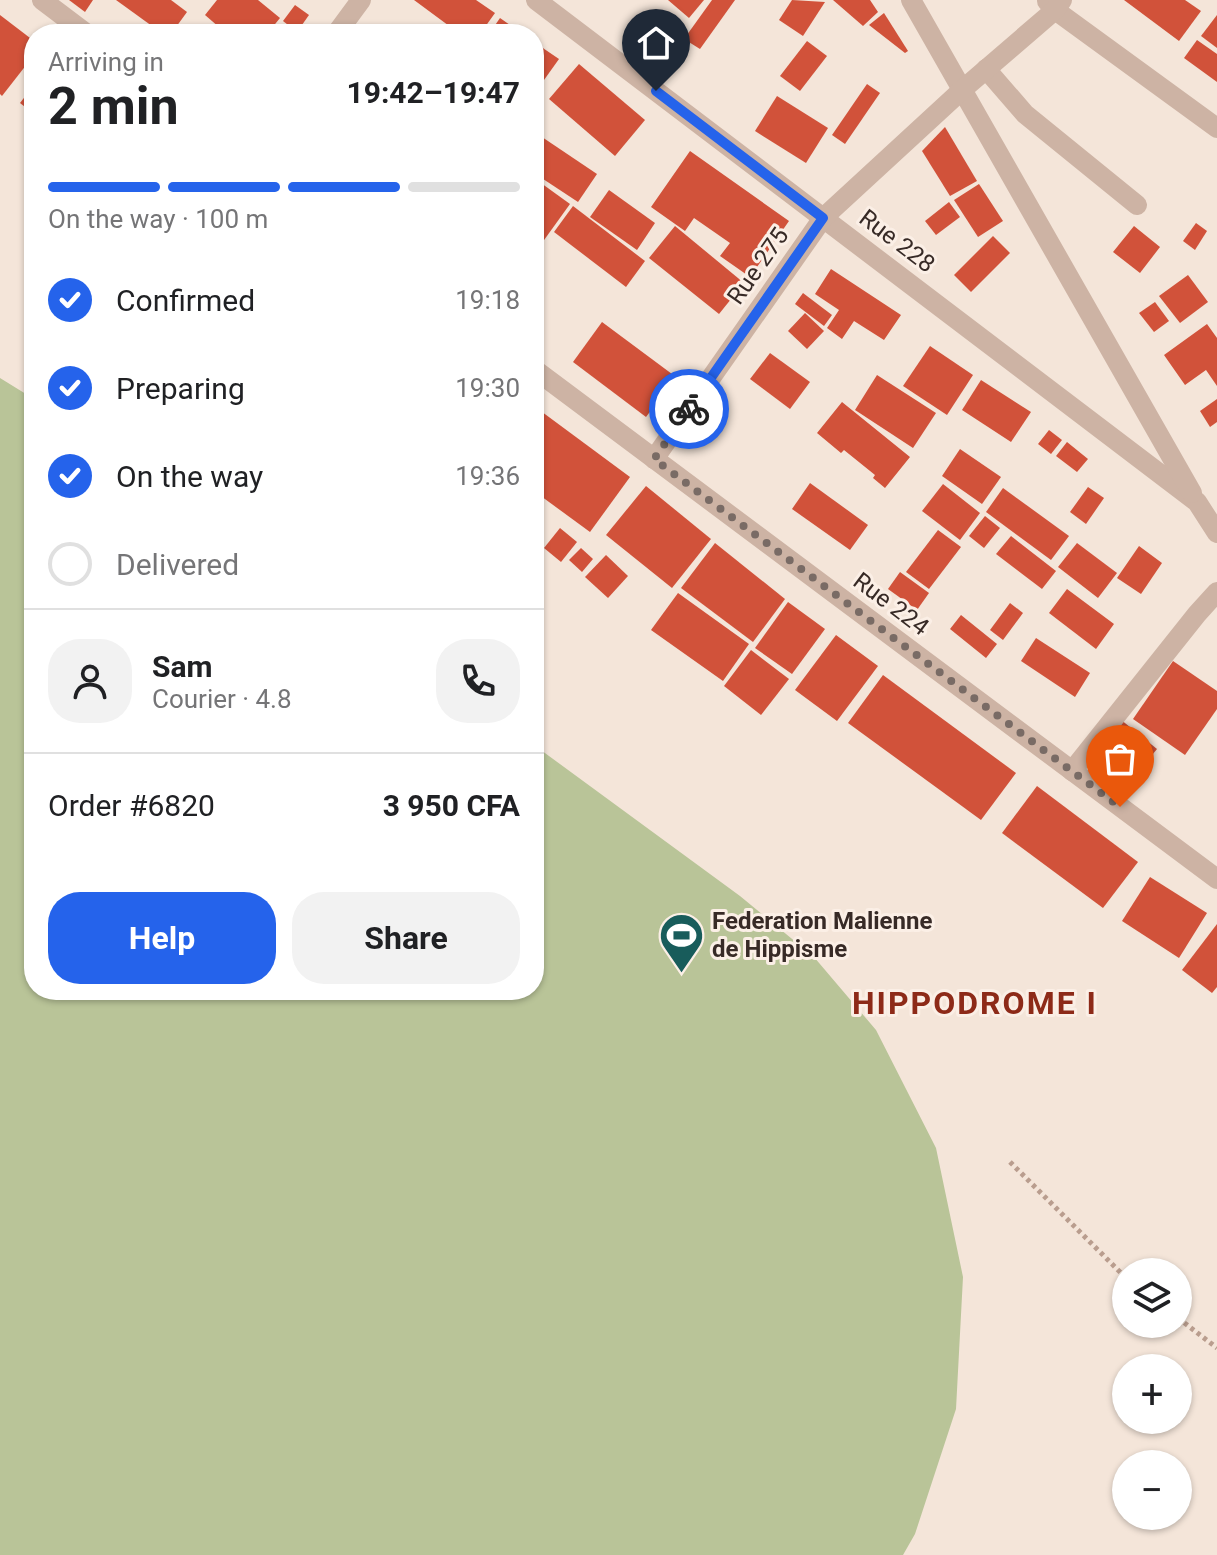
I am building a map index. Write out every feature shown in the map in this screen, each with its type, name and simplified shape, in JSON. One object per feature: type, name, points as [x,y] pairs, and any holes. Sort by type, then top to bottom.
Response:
[{"type":"street","points":[[42,0],[74,24]]},
{"type":"street","points":[[343,24],[361,0]]},
{"type":"street","name":"Rue 228","points":[[536,0],[1197,502],[1217,533]]},
{"type":"street","points":[[911,0],[1197,502]]},
{"type":"street","points":[[1055,3],[1217,128]]},
{"type":"street","name":"Rue 275","points":[[654,459],[823,218],[1055,3]]},
{"type":"street","points":[[986,69],[1025,114],[1137,205]]},
{"type":"street","name":"Rue 224","points":[[544,376],[1217,879]]},
{"type":"street","points":[[1072,771],[1217,592]]},
{"type":"path","points":[[1010,1162],[1112,1264]]},
{"type":"path","points":[[1192,1329],[1217,1348]]},
{"type":"green space","name":"Federation Malienne de Hippisme","points":[[0,378],[24,393],[24,1000],[544,1000],[544,752],[740,896],[814,957],[876,1030],[936,1148],[963,1277],[956,1409],[915,1534],[903,1555],[0,1555]]},
{"type":"building","points":[[69,0],[93,0],[85,12]]},
{"type":"building","points":[[116,0],[171,0],[187,12],[178,24],[149,24]]},
{"type":"building","points":[[217,0],[258,0],[280,18],[275,24],[215,24],[205,15]]},
{"type":"building","points":[[414,0],[476,0],[495,13],[487,24],[446,24]]},
{"type":"building","points":[[668,0],[704,0],[689,18]]},
{"type":"building","points":[[712,0],[735,0],[700,49],[684,39]]},
{"type":"building","points":[[792,0],[825,2],[803,36],[779,20]]},
{"type":"building","points":[[833,0],[870,0],[878,12],[863,26]]},
{"type":"building","points":[[1124,0],[1185,0],[1201,11],[1179,41]]},
{"type":"building","points":[[295,5],[309,15],[303,24],[283,21]]},
{"type":"building","points":[[884,13],[908,51],[905,53],[869,25]]},
{"type":"building","points":[[0,15],[24,33],[24,68],[2,96]]},
{"type":"building","points":[[1217,15],[1217,48],[1201,36]]},
{"type":"building","points":[[655,30],[676,47],[662,67],[640,51]]},
{"type":"building","points":[[1197,40],[1217,54],[1217,82],[1184,58]]},
{"type":"building","points":[[807,41],[827,56],[800,91],[780,76]]},
{"type":"building","points":[[544,49],[559,59],[544,80]]},
{"type":"building","points":[[579,64],[645,120],[615,156],[549,99]]},
{"type":"building","points":[[867,84],[880,93],[845,144],[832,135]]},
{"type":"building","points":[[777,96],[828,128],[806,163],[755,131]]},
{"type":"building","points":[[945,127],[977,181],[950,196],[922,151]]},
{"type":"building","points":[[544,138],[597,174],[578,202],[544,180]]},
{"type":"building","points":[[690,151],[789,221],[750,277],[720,256],[730,243],[694,218],[685,231],[651,207]]},
{"type":"building","points":[[979,184],[1003,221],[978,237],[954,200]]},
{"type":"building","points":[[544,185],[570,204],[544,240]]},
{"type":"building","points":[[609,190],[655,223],[637,250],[590,217]]},
{"type":"building","points":[[949,202],[960,217],[936,235],[925,221]]},
{"type":"building","points":[[573,206],[645,261],[626,287],[554,232]]},
{"type":"building","points":[[1196,223],[1207,231],[1195,250],[1183,241]]},
{"type":"building","points":[[675,226],[744,283],[719,314],[649,258]]},
{"type":"building","points":[[1134,226],[1160,247],[1140,273],[1113,252]]},
{"type":"building","points":[[993,236],[1010,253],[971,292],[954,275]]},
{"type":"building","points":[[831,269],[901,315],[884,340],[854,321],[842,339],[827,328],[839,310],[815,294]]},
{"type":"building","points":[[1188,275],[1208,302],[1180,323],[1159,296]]},
{"type":"building","points":[[803,293],[832,315],[824,326],[795,304]]},
{"type":"building","points":[[1155,302],[1169,321],[1154,332],[1139,313]]},
{"type":"building","points":[[805,313],[824,331],[807,349],[788,331]]},
{"type":"building","points":[[602,322],[676,377],[646,417],[573,362]]},
{"type":"building","points":[[1207,324],[1217,338],[1217,386],[1206,370],[1185,385],[1164,355]]},
{"type":"building","points":[[930,346],[973,375],[947,415],[903,386]]},
{"type":"building","points":[[770,353],[810,382],[790,409],[750,379]]},
{"type":"building","points":[[877,375],[936,413],[913,448],[855,410]]},
{"type":"building","points":[[981,380],[1031,412],[1011,442],[962,410]]},
{"type":"building","points":[[1217,399],[1217,422],[1210,427],[1200,411]]},
{"type":"building","points":[[842,402],[910,457],[885,488],[873,478],[875,475],[817,433]]},
{"type":"building","points":[[544,413],[630,477],[590,532],[544,498]]},
{"type":"building","points":[[1049,430],[1062,440],[1051,454],[1038,444]]},
{"type":"building","points":[[1067,442],[1088,459],[1077,472],[1056,456]]},
{"type":"building","points":[[960,449],[1001,477],[982,504],[942,476]]},
{"type":"building","points":[[810,483],[868,525],[850,550],[792,509]]},
{"type":"building","points":[[943,484],[980,513],[960,540],[922,511]]},
{"type":"building","points":[[646,486],[711,539],[672,588],[606,535]]},
{"type":"building","points":[[1088,487],[1104,498],[1086,524],[1070,512]]},
{"type":"building","points":[[1003,488],[1069,536],[1051,560],[986,512]]},
{"type":"building","points":[[985,516],[1000,528],[984,548],[969,536]]},
{"type":"building","points":[[560,528],[577,542],[561,562],[544,548]]},
{"type":"building","points":[[938,530],[961,547],[929,589],[906,572]]},
{"type":"building","points":[[1011,536],[1056,571],[1042,589],[996,554]]},
{"type":"building","points":[[715,543],[785,599],[753,642],[681,588]]},
{"type":"building","points":[[1077,543],[1117,573],[1098,598],[1058,567]]},
{"type":"building","points":[[1139,546],[1162,563],[1141,594],[1117,578]]},
{"type":"building","points":[[581,548],[593,559],[582,572],[569,560]]},
{"type":"building","points":[[606,555],[628,576],[608,598],[585,577]]},
{"type":"building","points":[[900,572],[929,593],[917,610],[888,589]]},
{"type":"building","points":[[1067,589],[1114,624],[1096,649],[1049,613]]},
{"type":"building","points":[[678,593],[749,644],[723,681],[651,630]]},
{"type":"building","points":[[788,602],[825,629],[792,674],[755,648]]},
{"type":"building","points":[[1010,603],[1023,613],[1003,640],[990,630]]},
{"type":"building","points":[[961,615],[997,644],[986,658],[950,629]]},
{"type":"building","points":[[836,635],[878,666],[837,721],[795,690]]},
{"type":"building","points":[[1036,638],[1090,673],[1075,697],[1021,661]]},
{"type":"building","points":[[751,650],[789,679],[761,715],[724,686]]},
{"type":"building","points":[[1173,661],[1217,691],[1217,709],[1185,755],[1133,719]]},
{"type":"building","points":[[883,675],[1016,773],[981,820],[848,723]]},
{"type":"building","points":[[1120,719],[1157,749],[1143,766],[1106,736]]},
{"type":"building","points":[[1037,786],[1138,862],[1103,908],[1002,833]]},
{"type":"building","points":[[1150,877],[1207,913],[1179,958],[1122,921]]},
{"type":"building","points":[[1217,924],[1217,987],[1212,993],[1182,970]]},
{"type":"way so far","points":[[689,409],[654,459],[1120,807]]},
{"type":"place","name":"Federation Malienne de Hippisme","points":[[681,974]]},
{"type":"district","name":"HIPPODROME I","points":[[975,1003]]},
{"type":"route","points":[[656,91],[823,218],[689,409]]}]
